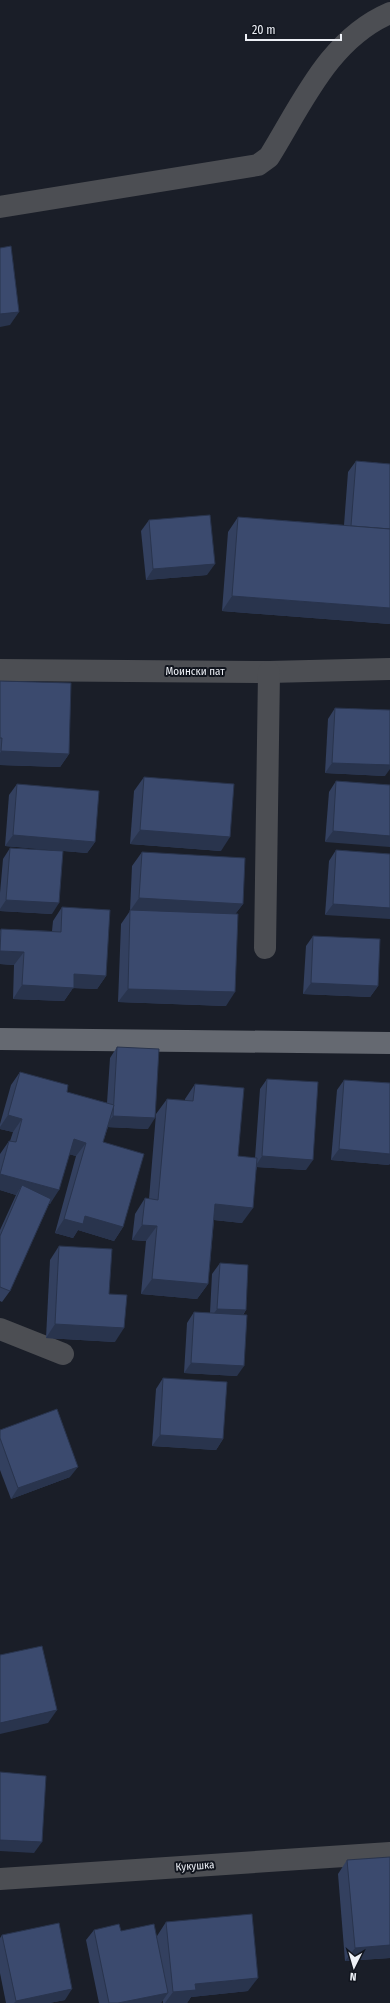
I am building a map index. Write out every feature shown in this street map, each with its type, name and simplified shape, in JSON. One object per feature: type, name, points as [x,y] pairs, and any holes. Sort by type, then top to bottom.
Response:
[{"type":"main road","points":[[0,1039],[390,1043]]},
{"type":"street","points":[[0,207],[258,165],[269,157],[327,63],[350,38],[376,19],[390,13]]},
{"type":"street","name":"Моински пат","points":[[0,670],[269,672],[390,669]]},
{"type":"street","points":[[265,948],[269,672]]},
{"type":"street","points":[[0,1329],[63,1354]]},
{"type":"street","name":"Кукушка","points":[[0,1879],[390,1853]]},
{"type":"building","points":[[11,246],[19,312],[0,314],[0,248]]},
{"type":"building","points":[[356,461],[390,464],[390,529],[351,526]]},
{"type":"building","points":[[210,515],[215,564],[153,569],[149,520]]},
{"type":"building","points":[[238,517],[390,529],[390,608],[232,596]]},
{"type":"building","points":[[0,681],[71,683],[69,754],[1,751]]},
{"type":"building","points":[[335,708],[390,710],[390,765],[332,763]]},
{"type":"building","points":[[144,777],[234,784],[230,837],[140,830]]},
{"type":"building","points":[[336,781],[390,785],[390,836],[333,831]]},
{"type":"building","points":[[17,784],[99,791],[95,842],[13,835]]},
{"type":"building","points":[[10,848],[63,851],[59,903],[6,900]]},
{"type":"building","points":[[336,850],[390,854],[390,908],[333,904]]},
{"type":"building","points":[[142,852],[245,858],[243,904],[139,898]]},
{"type":"building","points":[[62,907],[110,910],[106,976],[74,974],[74,988],[22,985],[24,952],[0,951],[1,929],[61,932]]},
{"type":"building","points":[[130,910],[238,914],[235,992],[128,989]]},
{"type":"building","points":[[313,936],[380,939],[378,986],[311,983]]},
{"type":"building","points":[[117,1047],[159,1049],[155,1118],[113,1116]]},
{"type":"building","points":[[20,1072],[68,1085],[67,1092],[114,1105],[103,1142],[144,1154],[123,1227],[85,1216],[83,1224],[64,1219],[86,1143],[74,1139],[59,1190],[0,1174],[9,1141],[16,1142],[22,1119],[8,1115]]},
{"type":"building","points":[[267,1079],[318,1082],[313,1160],[262,1156]]},
{"type":"building","points":[[344,1080],[390,1083],[390,1154],[339,1149]]},
{"type":"building","points":[[195,1084],[244,1088],[238,1156],[257,1158],[253,1208],[215,1204],[208,1284],[152,1279],[157,1226],[142,1225],[145,1198],[158,1200],[167,1099],[193,1101]]},
{"type":"building","points":[[22,1185],[51,1199],[10,1291],[0,1287],[0,1236]]},
{"type":"building","points":[[59,1246],[112,1249],[109,1294],[127,1295],[124,1328],[55,1324]]},
{"type":"building","points":[[220,1263],[248,1265],[246,1310],[217,1309]]},
{"type":"building","points":[[194,1312],[247,1315],[244,1366],[191,1363]]},
{"type":"building","points":[[163,1378],[227,1382],[223,1439],[160,1435]]},
{"type":"building","points":[[57,1409],[78,1467],[18,1488],[0,1438],[0,1430]]},
{"type":"building","points":[[42,1646],[57,1710],[0,1723],[0,1655]]},
{"type":"building","points":[[0,1772],[46,1776],[42,1842],[0,1840]]},
{"type":"building","points":[[390,1857],[390,1945],[355,1948],[347,1860]]},
{"type":"building","points":[[252,1914],[258,1978],[195,1984],[196,1990],[173,1992],[166,1922]]},
{"type":"building","points":[[59,1923],[72,1989],[16,2001],[2,1935]]},
{"type":"building","points":[[119,1924],[121,1931],[154,1924],[168,1993],[118,2003],[109,2003],[94,1930]]}]
